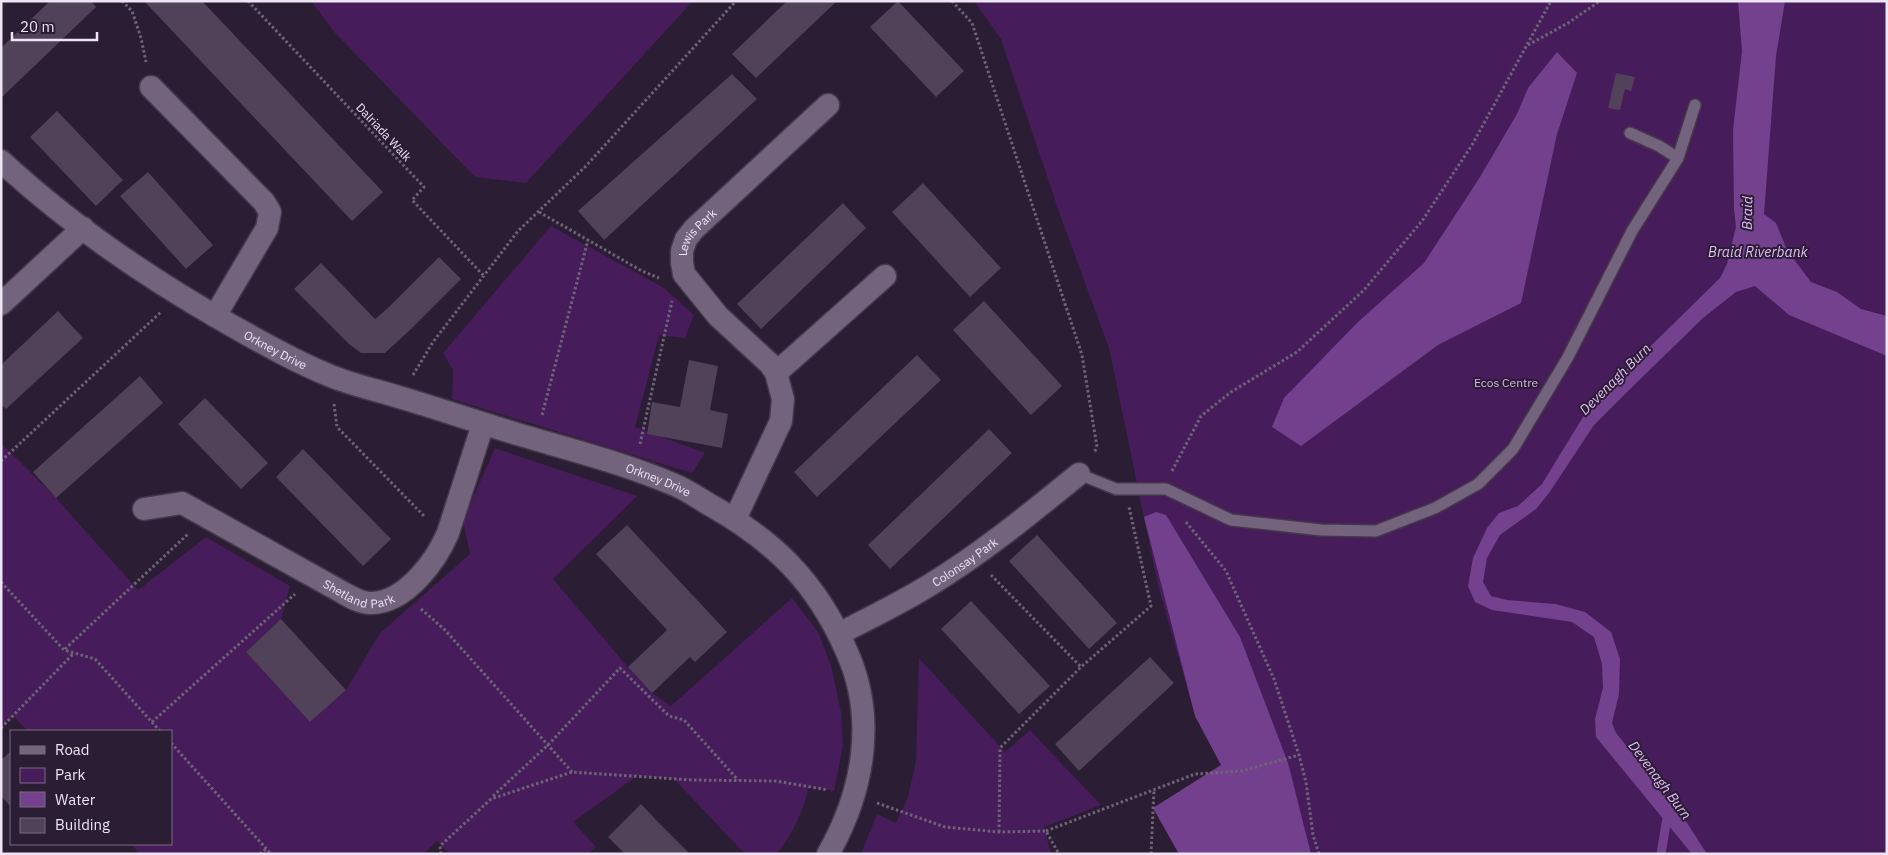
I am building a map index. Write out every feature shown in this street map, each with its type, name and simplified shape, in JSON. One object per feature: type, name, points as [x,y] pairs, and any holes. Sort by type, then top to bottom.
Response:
[{"type":"street","points":[[151,87],[264,202],[270,212],[267,228],[215,316]]},
{"type":"street","name":"Lewis Park","points":[[735,519],[781,421],[783,399],[776,373],[762,355],[682,283],[682,255],[690,232],[828,105]]},
{"type":"street","name":"Orkney Drive","points":[[1,161],[83,228],[215,316],[287,356],[329,375],[634,469],[677,486],[735,519],[764,540],[800,574],[815,593],[839,634],[855,672],[863,710],[862,755],[853,795],[844,822],[828,854]]},
{"type":"street","points":[[1,304],[83,228]]},
{"type":"street","points":[[776,373],[885,276]]},
{"type":"street","name":"Shetland Park","points":[[144,509],[182,503],[355,599],[368,603],[380,602],[402,592],[432,563],[444,541],[483,424]]},
{"type":"street","name":"Colonsay Park","points":[[839,634],[908,598],[972,557],[1079,474]]},
{"type":"lane","points":[[1079,474],[1116,489],[1166,488],[1231,520],[1321,530],[1376,531],[1435,508],[1478,484],[1513,449],[1568,357],[1632,231],[1678,158],[1695,105]]},
{"type":"lane","points":[[1630,133],[1659,146],[1678,158]]},
{"type":"path","points":[[122,1],[132,11],[141,38],[151,87]]},
{"type":"path","name":"Dalriada Walk","points":[[248,1],[424,187],[412,200],[484,276]]},
{"type":"path","points":[[399,397],[433,342],[518,231],[585,168],[736,1]]},
{"type":"path","points":[[952,1],[972,23],[1082,355],[1097,447],[1079,474]]},
{"type":"path","points":[[1319,854],[1313,835],[1306,782],[1274,679],[1226,571],[1172,504],[1166,488],[1177,459],[1201,416],[1231,392],[1297,352],[1364,290],[1422,221],[1472,145],[1551,1]]},
{"type":"path","points":[[1528,45],[1568,23],[1600,1]]},
{"type":"path","points":[[539,212],[642,271],[682,283],[634,469]]},
{"type":"path","points":[[535,439],[588,240]]},
{"type":"path","points":[[1,461],[133,340],[180,294]]},
{"type":"path","points":[[329,375],[338,427],[427,519],[444,541]]},
{"type":"path","points":[[999,832],[1000,748],[1082,667],[1151,606],[1125,489]]},
{"type":"path","points":[[64,650],[205,517]]},
{"type":"path","points":[[972,557],[1082,667]]},
{"type":"path","points":[[152,722],[313,577]]},
{"type":"path","points":[[1,582],[64,650],[95,659],[159,730]]},
{"type":"path","points":[[1,590],[5,586]]},
{"type":"path","points":[[402,592],[444,629],[572,772]]},
{"type":"path","points":[[1,728],[74,653]]},
{"type":"path","points":[[441,854],[440,846],[548,745],[620,668],[669,716],[684,720],[738,780]]},
{"type":"path","points":[[172,744],[271,854]]},
{"type":"path","points":[[491,799],[572,772],[691,780],[776,781],[853,795],[945,828],[999,832],[1046,830],[1195,774],[1242,771],[1299,755]]},
{"type":"path","points":[[1151,854],[1154,790]]},
{"type":"path","points":[[1046,830],[1059,854]]},
{"type":"path","points":[[260,854],[266,849]]},
{"type":"green space","points":[[311,1],[693,1],[526,183],[475,177],[336,34]]},
{"type":"green space","name":"Ecos Centre","points":[[974,1],[1887,1],[1887,854],[1179,854],[1153,808],[1221,765],[1195,716],[1158,585],[1109,348],[1059,212],[1001,39]]},
{"type":"green space","points":[[551,226],[664,288],[694,315],[685,338],[659,335],[635,427],[705,453],[692,473],[452,399],[453,370],[443,353]]},
{"type":"green space","points":[[1,443],[56,498],[138,590],[206,537],[290,586],[281,619],[246,652],[310,722],[346,690],[380,633],[470,554],[463,521],[495,448],[637,496],[553,579],[652,693],[671,706],[792,598],[818,632],[831,666],[841,712],[843,745],[834,791],[809,787],[797,822],[776,854],[745,854],[674,779],[637,776],[573,822],[596,847],[588,854],[449,854],[437,841],[423,854],[140,854],[132,845],[172,845],[172,730],[27,730],[13,716],[1,728]]},
{"type":"green space","points":[[919,658],[1005,752],[1030,730],[1101,805],[1044,827],[1051,854],[861,854],[877,814],[896,823],[908,797],[916,761]]},
{"type":"shaded area","points":[[1557,52],[1577,73],[1557,134],[1521,303],[1438,345],[1301,446],[1272,427],[1284,398],[1358,322],[1424,263],[1480,177],[1517,114],[1528,88]]},
{"type":"shaded area","points":[[1156,512],[1166,515],[1240,637],[1288,763],[1311,854],[1179,854],[1153,808],[1221,765],[1195,716],[1144,517]]},
{"type":"water","points":[[1738,1],[1785,1],[1776,56],[1764,214],[1776,223],[1787,250],[1811,282],[1837,292],[1861,309],[1887,316],[1887,356],[1789,315],[1755,286],[1736,292],[1703,318],[1594,425],[1549,493],[1536,509],[1500,535],[1487,558],[1483,582],[1491,596],[1507,600],[1555,604],[1585,612],[1611,632],[1620,659],[1619,694],[1612,723],[1616,733],[1682,815],[1707,854],[1692,854],[1596,737],[1595,719],[1603,688],[1602,664],[1594,637],[1572,622],[1492,610],[1475,602],[1468,586],[1473,558],[1487,528],[1499,513],[1518,506],[1542,484],[1583,417],[1612,384],[1720,278],[1727,264],[1736,227],[1733,130],[1742,51]]},
{"type":"building","points":[[50,1],[91,1],[96,7],[1,98],[1,48]]},
{"type":"building","points":[[144,1],[202,1],[383,192],[352,221]]},
{"type":"building","points":[[787,1],[837,1],[756,78],[732,54]]},
{"type":"building","points":[[898,1],[964,71],[936,97],[870,27]]},
{"type":"building","points":[[1616,73],[1635,77],[1631,91],[1625,89],[1620,110],[1608,108]]},
{"type":"building","points":[[732,74],[757,99],[604,240],[578,211]]},
{"type":"building","points":[[57,111],[123,180],[96,206],[30,137]]},
{"type":"building","points":[[148,172],[213,245],[186,269],[120,196]]},
{"type":"building","points":[[923,183],[1001,268],[970,297],[892,212]]},
{"type":"building","points":[[843,203],[866,228],[761,329],[737,304]]},
{"type":"building","points":[[439,257],[461,279],[385,353],[361,353],[349,344],[294,289],[321,263],[375,319]]},
{"type":"building","points":[[984,301],[1062,386],[1031,415],[953,330]]},
{"type":"building","points":[[58,311],[83,338],[6,409],[1,404],[1,365]]},
{"type":"building","points":[[917,355],[941,380],[817,497],[794,472]]},
{"type":"building","points":[[689,360],[718,366],[710,410],[728,414],[722,448],[647,434],[652,402],[680,407]]},
{"type":"building","points":[[140,376],[163,403],[56,498],[33,472]]},
{"type":"building","points":[[205,398],[268,463],[241,489],[178,424]]},
{"type":"building","points":[[989,429],[1012,453],[890,569],[868,545]]},
{"type":"building","points":[[303,449],[391,539],[363,566],[276,477]]},
{"type":"building","points":[[627,525],[727,632],[695,662],[690,657],[652,693],[628,667],[667,630],[596,554]]},
{"type":"building","points":[[1037,535],[1117,623],[1089,649],[1009,561]]},
{"type":"building","points":[[971,601],[1050,686],[1019,714],[941,629]]},
{"type":"building","points":[[281,619],[346,690],[310,722],[246,652]]},
{"type":"building","points":[[1150,657],[1174,683],[1079,771],[1055,744]]},
{"type":"building","points":[[10,752],[10,806],[1,796],[1,760]]},
{"type":"building","points":[[641,804],[690,854],[625,854],[608,837]]},
{"type":"waterway","name":"Devenagh Burn","points":[[1661,854],[1668,812]]},
{"type":"water label","name":"Braid","points":[[1747,213]]},
{"type":"water label","name":"Braid Riverbank","points":[[1758,252]]}]
